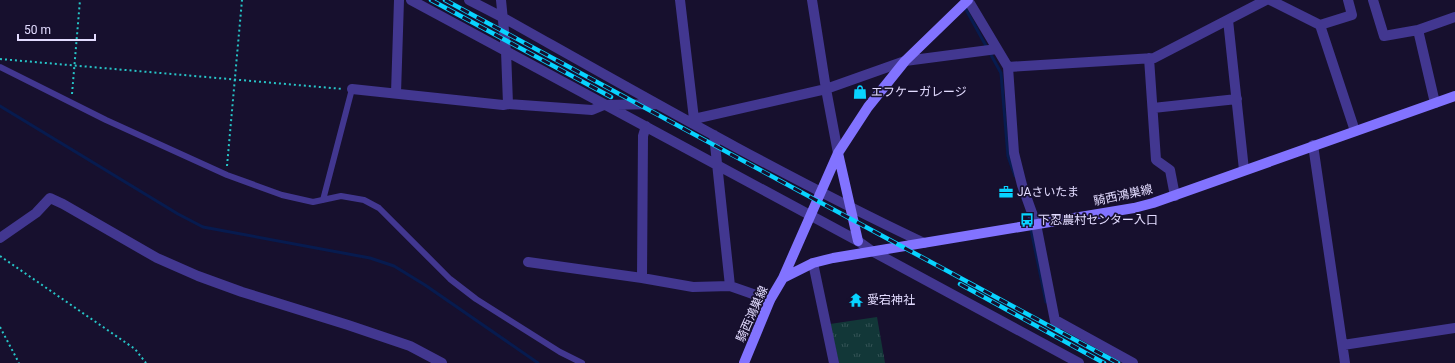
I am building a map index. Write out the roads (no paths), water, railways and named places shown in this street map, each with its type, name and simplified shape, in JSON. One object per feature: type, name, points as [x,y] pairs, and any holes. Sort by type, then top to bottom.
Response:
[{"type":"main road","points":[[783,278],[838,153],[868,107],[905,61],[968,0]]},
{"type":"main road","name":"騎西鴻巣線","points":[[744,363],[770,300],[783,278],[813,263],[872,251],[1134,208],[1175,196],[1313,145],[1455,96]]},
{"type":"main road","points":[[838,153],[858,241]]},
{"type":"street","points":[[396,93],[399,0]]},
{"type":"street","points":[[411,0],[604,105],[646,126],[716,166],[858,241],[872,251],[1079,363]]},
{"type":"street","points":[[469,0],[656,104],[693,121],[714,135],[820,192],[924,243]]},
{"type":"street","points":[[501,0],[506,51],[508,104]]},
{"type":"street","points":[[680,0],[693,121]]},
{"type":"street","points":[[812,0],[838,153]]},
{"type":"street","points":[[968,0],[1008,67],[1014,153],[1055,323],[1133,363]]},
{"type":"street","points":[[1008,67],[1154,58],[1266,0]]},
{"type":"street","points":[[1270,0],[1320,26],[1355,131]]},
{"type":"street","points":[[1320,26],[1352,15],[1348,0]]},
{"type":"street","points":[[1373,0],[1384,36],[1418,30],[1455,17]]},
{"type":"street","points":[[1228,20],[1244,170]]},
{"type":"street","points":[[1418,30],[1435,103]]},
{"type":"street","points":[[693,121],[826,89],[905,61],[997,49]]},
{"type":"street","points":[[1149,58],[1156,160],[1170,170],[1175,196]]},
{"type":"street","points":[[352,90],[396,93],[503,105],[508,104],[592,110],[604,105],[656,104]]},
{"type":"street","points":[[1153,108],[1237,99]]},
{"type":"street","points":[[642,278],[643,136],[646,126]]},
{"type":"street","points":[[714,135],[716,166],[730,286]]},
{"type":"street","points":[[1313,145],[1345,363]]},
{"type":"street","points":[[0,238],[36,213],[50,198],[157,258],[192,273],[242,292],[410,346],[442,363]]},
{"type":"street","points":[[528,262],[642,278],[693,287],[730,286],[770,300]]},
{"type":"street","points":[[813,263],[834,363]]},
{"type":"street","points":[[1343,345],[1455,328]]},
{"type":"lane","points":[[0,67],[106,120],[226,175],[282,195],[313,202],[341,196],[364,200],[379,208],[450,279],[476,299],[560,352],[582,363]]},
{"type":"lane","points":[[323,200],[352,90]]},
{"type":"waterway","points":[[964,6],[1001,73],[1008,156],[1015,176]]},
{"type":"waterway","points":[[0,106],[178,214],[203,227],[370,258],[394,266],[425,285],[538,363]]},
{"type":"waterway","points":[[1028,215],[1046,302]]},
{"type":"railway","points":[[431,0],[611,97]]},
{"type":"railway","points":[[445,0],[1118,363]]},
{"type":"railway","points":[[960,284],[1104,363]]},
{"type":"place","name":"エフケーガレージ","points":[[860,92]]},
{"type":"place","name":"JAさいたま","points":[[1006,192]]},
{"type":"place","name":"下忍農村センター入口","points":[[1027,220]]},
{"type":"place","name":"愛宕神社","points":[[856,300]]}]
